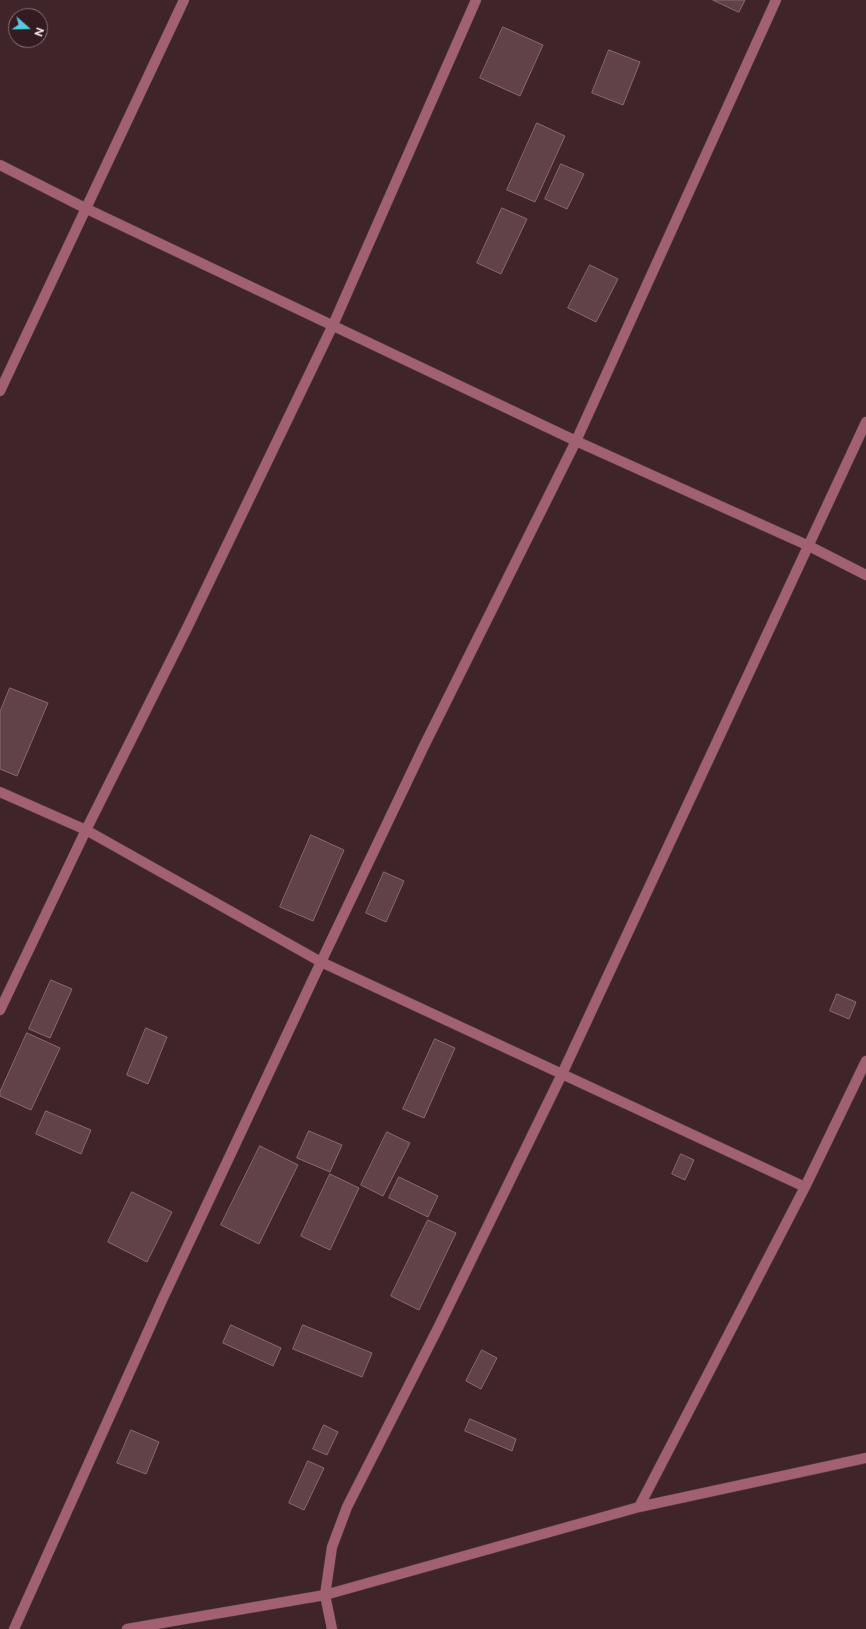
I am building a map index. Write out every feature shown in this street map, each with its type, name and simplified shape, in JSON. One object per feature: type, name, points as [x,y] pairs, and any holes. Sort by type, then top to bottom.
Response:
[{"type":"street","points":[[0,391],[87,209],[184,0]]},
{"type":"street","points":[[0,1010],[86,830],[188,626],[333,325],[476,0]]},
{"type":"street","points":[[14,1629],[163,1298],[321,962],[424,746],[576,441],[776,0]]},
{"type":"street","points":[[0,165],[87,209],[576,441],[809,546],[866,576]]},
{"type":"street","points":[[332,1629],[325,1595],[332,1546],[347,1507],[438,1328],[562,1074],[866,422]]},
{"type":"street","points":[[0,792],[86,830],[321,962],[805,1187]]},
{"type":"street","points":[[639,1507],[805,1187],[866,1061]]},
{"type":"street","points":[[127,1629],[325,1595],[639,1507],[866,1458]]},
{"type":"building","points":[[713,0],[745,0],[739,12]]},
{"type":"building","points":[[503,27],[543,45],[520,96],[480,78]]},
{"type":"building","points":[[609,50],[640,62],[623,105],[592,93]]},
{"type":"building","points":[[537,123],[565,136],[535,202],[507,190]]},
{"type":"building","points":[[561,164],[584,174],[567,209],[545,199]]},
{"type":"building","points":[[502,208],[527,219],[501,274],[477,263]]},
{"type":"building","points":[[590,265],[618,279],[596,322],[568,308]]},
{"type":"building","points":[[10,688],[48,703],[17,776],[0,769],[0,712]]},
{"type":"building","points":[[311,835],[344,850],[313,921],[280,907]]},
{"type":"building","points":[[384,872],[404,881],[386,922],[366,913]]},
{"type":"building","points":[[51,980],[72,989],[50,1038],[29,1029]]},
{"type":"building","points":[[837,994],[856,1002],[849,1019],[830,1011]]},
{"type":"building","points":[[146,1028],[167,1037],[148,1084],[127,1075]]},
{"type":"building","points":[[27,1033],[60,1048],[31,1110],[0,1096],[0,1092]]},
{"type":"building","points":[[435,1039],[455,1048],[424,1118],[403,1109]]},
{"type":"building","points":[[46,1111],[91,1130],[81,1154],[36,1134]]},
{"type":"building","points":[[309,1131],[342,1145],[330,1172],[297,1158]]},
{"type":"building","points":[[387,1132],[410,1143],[383,1196],[361,1185]]},
{"type":"building","points":[[260,1146],[298,1165],[259,1244],[221,1225]]},
{"type":"building","points":[[681,1154],[694,1160],[685,1180],[672,1174]]},
{"type":"building","points":[[330,1174],[359,1188],[330,1250],[301,1236]]},
{"type":"building","points":[[399,1177],[438,1196],[428,1217],[389,1198]]},
{"type":"building","points":[[132,1192],[172,1212],[147,1262],[108,1242]]},
{"type":"building","points":[[428,1220],[456,1233],[419,1310],[391,1296]]},
{"type":"building","points":[[231,1325],[281,1348],[273,1366],[223,1343]]},
{"type":"building","points":[[303,1325],[372,1353],[362,1377],[293,1349]]},
{"type":"building","points":[[482,1350],[497,1358],[481,1389],[466,1381]]},
{"type":"building","points":[[470,1419],[516,1439],[512,1451],[465,1431]]},
{"type":"building","points":[[324,1425],[338,1432],[327,1455],[313,1449]]},
{"type":"building","points":[[131,1430],[159,1442],[146,1474],[117,1463]]},
{"type":"building","points":[[308,1461],[324,1468],[304,1510],[289,1503]]}]
